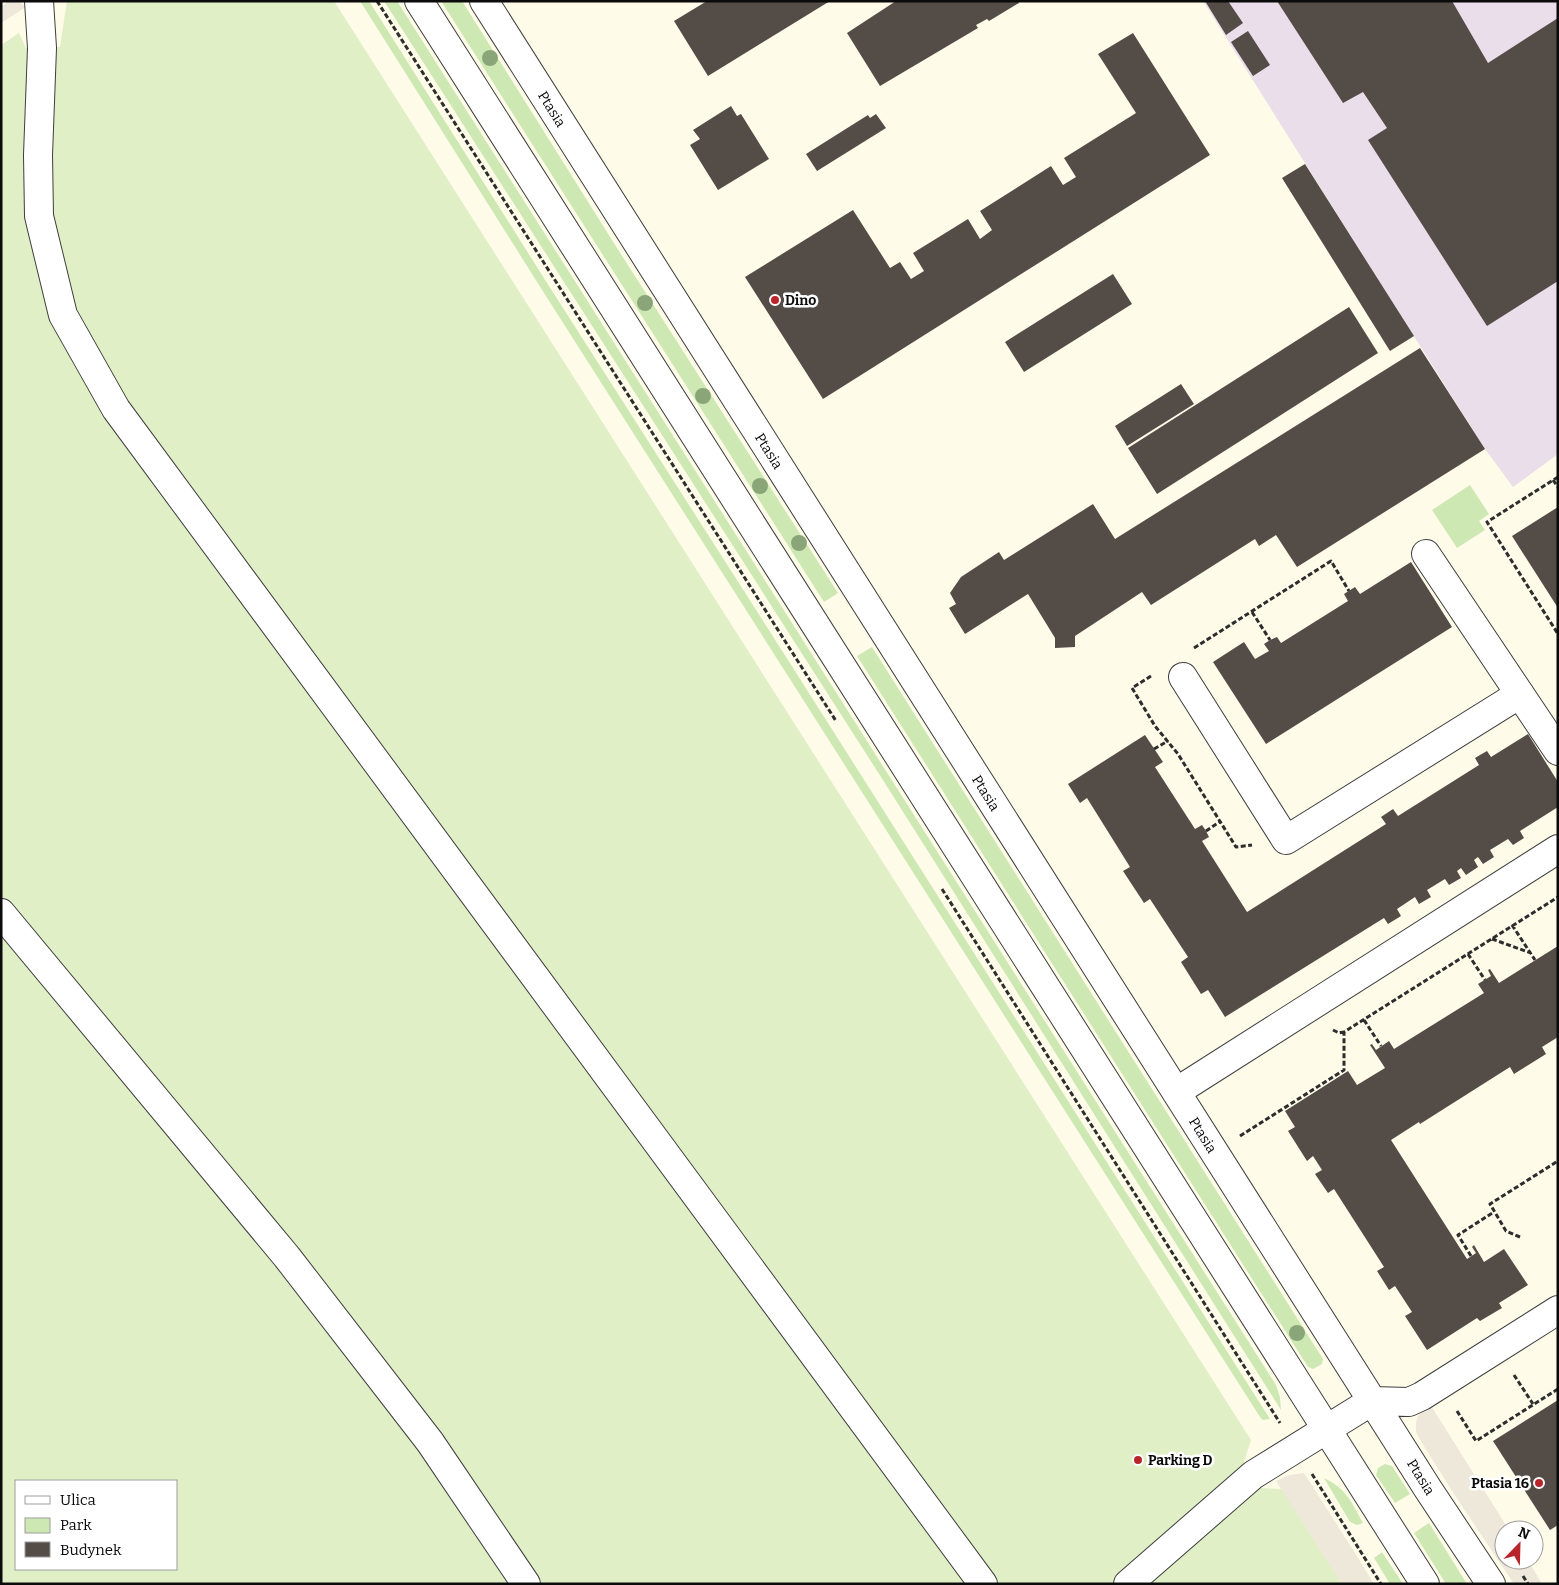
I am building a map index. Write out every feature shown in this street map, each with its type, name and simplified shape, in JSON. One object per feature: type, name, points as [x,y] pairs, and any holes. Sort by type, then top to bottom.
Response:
[{"type":"street","points":[[39,1],[42,48],[38,155],[39,216],[63,315],[116,409],[983,1584]]},
{"type":"street","points":[[419,1],[1425,1584]]},
{"type":"street","name":"Ptasia","points":[[484,1],[1438,1505],[1491,1584]]},
{"type":"street","points":[[1426,554],[1558,751]]},
{"type":"street","points":[[1183,677],[1286,840],[1520,694]]},
{"type":"street","points":[[1176,1092],[1558,849]]},
{"type":"street","points":[[1,914],[287,1257],[430,1442],[526,1584]]},
{"type":"street","points":[[1128,1584],[1252,1475],[1372,1401],[1409,1402],[1422,1396],[1558,1310]]},
{"type":"path","points":[[377,1],[838,724]]},
{"type":"path","points":[[1558,478],[1487,522],[1558,634]]},
{"type":"path","points":[[1553,480],[1558,487]]},
{"type":"path","points":[[1252,612],[1270,640]]},
{"type":"path","points":[[1154,749],[1168,741]]},
{"type":"path","points":[[1206,831],[1221,821]]},
{"type":"path","points":[[938,882],[1382,1584]]},
{"type":"path","points":[[1240,1136],[1342,1074],[1344,1070],[1344,1032],[1558,897]]},
{"type":"path","points":[[1512,926],[1535,960]]},
{"type":"path","points":[[1492,939],[1531,953]]},
{"type":"path","points":[[1468,954],[1485,980]]},
{"type":"path","points":[[1364,1020],[1381,1046]]},
{"type":"path","points":[[1520,1237],[1506,1230],[1490,1204],[1558,1161]]},
{"type":"path","points":[[1471,1256],[1458,1235],[1494,1212]]},
{"type":"path","points":[[1512,1372],[1533,1404]]},
{"type":"path","points":[[1456,1408],[1476,1441],[1558,1389]]},
{"type":"shaded area","points":[[9,1],[18,1],[26,7],[1,23],[1,7]]},
{"type":"shaded area","points":[[1203,1],[1558,1],[1558,454],[1513,487],[1485,449]]},
{"type":"shaded area","points":[[1430,1404],[1503,1520],[1494,1520],[1494,1554],[1420,1440],[1416,1432],[1418,1416]]},
{"type":"shaded area","points":[[1304,1473],[1374,1584],[1342,1584],[1276,1481],[1290,1475]]},
{"type":"shaded area","points":[[1505,1570],[1534,1570],[1542,1584],[1514,1584]]},
{"type":"green space","points":[[67,1],[334,1],[1251,1440],[1244,1462],[1261,1488],[1282,1489],[1342,1584],[1,1584],[1,45],[19,33],[26,48],[60,47]]},
{"type":"green space","points":[[360,1],[369,1],[1270,1419],[1263,1420],[1260,1417]]},
{"type":"green space","points":[[384,1],[397,1],[1276,1385],[1280,1397],[1281,1410],[881,777]]},
{"type":"green space","points":[[441,1],[462,1],[617,248],[838,593],[824,602]]},
{"type":"green space","points":[[1470,485],[1489,514],[1479,521],[1485,530],[1457,548],[1432,510]]},
{"type":"green space","points":[[872,647],[1323,1359],[1322,1364],[1313,1369],[1308,1367],[857,656]]},
{"type":"green space","points":[[1385,1464],[1392,1466],[1410,1494],[1395,1503],[1376,1475],[1378,1468]]},
{"type":"green space","points":[[1324,1478],[1343,1491],[1363,1523],[1357,1525],[1350,1522]]},
{"type":"green space","points":[[1429,1523],[1467,1584],[1446,1584],[1414,1533]]},
{"type":"green space","points":[[1382,1552],[1403,1584],[1390,1584],[1374,1558]]},
{"type":"building","points":[[707,1],[830,1],[708,76],[674,21]]},
{"type":"building","points":[[896,1],[1018,1],[1019,3],[989,21],[987,19],[976,25],[978,28],[880,86],[847,33]]},
{"type":"building","points":[[1205,1],[1228,1],[1243,23],[1226,35]]},
{"type":"building","points":[[1277,1],[1452,1],[1488,63],[1558,18],[1558,281],[1487,326],[1368,140],[1387,128],[1363,92],[1343,103]]},
{"type":"building","points":[[1248,31],[1270,65],[1253,76],[1231,42]]},
{"type":"building","points":[[1133,33],[1210,155],[823,399],[745,277],[853,210],[890,268],[900,262],[911,279],[924,271],[913,253],[968,219],[980,239],[992,230],[980,211],[1051,166],[1063,185],[1076,177],[1064,158],[1136,113],[1098,54]]},
{"type":"building","points":[[731,106],[737,116],[741,114],[769,159],[718,190],[690,145],[700,139],[693,130]]},
{"type":"building","points":[[876,114],[886,128],[817,171],[806,154],[868,115],[870,118]]},
{"type":"building","points":[[1305,164],[1414,336],[1390,351],[1282,178]]},
{"type":"building","points":[[1113,274],[1132,304],[1024,372],[1005,342]]},
{"type":"building","points":[[1349,307],[1378,353],[1157,494],[1128,448]]},
{"type":"building","points":[[1420,348],[1485,449],[1297,567],[1276,535],[1259,546],[1255,539],[1151,605],[1142,592],[1075,636],[1075,647],[1055,648],[1055,638],[1028,594],[965,634],[949,608],[956,604],[950,593],[961,577],[999,552],[1004,560],[1093,504],[1115,539]]},
{"type":"building","points":[[1181,384],[1194,404],[1127,446],[1115,426]]},
{"type":"building","points":[[1558,507],[1558,608],[1512,536]]},
{"type":"building","points":[[1411,562],[1452,627],[1266,744],[1213,662],[1244,642],[1255,659],[1269,651],[1264,644],[1270,640],[1277,637],[1281,643],[1348,601],[1344,594],[1355,587],[1360,594]]},
{"type":"building","points":[[1528,734],[1558,782],[1558,807],[1520,831],[1524,838],[1513,845],[1508,839],[1490,850],[1494,857],[1483,864],[1478,857],[1474,860],[1478,867],[1466,875],[1461,868],[1457,871],[1461,878],[1449,885],[1445,879],[1427,890],[1431,897],[1419,904],[1415,897],[1397,909],[1401,916],[1388,924],[1384,918],[1225,1017],[1208,990],[1201,994],[1181,962],[1188,957],[1150,899],[1144,903],[1123,871],[1130,867],[1087,798],[1080,803],[1068,784],[1145,735],[1163,762],[1155,767],[1195,829],[1202,825],[1206,831],[1209,837],[1202,841],[1247,912],[1386,824],[1381,817],[1393,809],[1398,816],[1479,765],[1475,758],[1487,751],[1491,757]]},
{"type":"building","points":[[1558,946],[1558,1037],[1542,1047],[1546,1054],[1514,1074],[1510,1067],[1420,1124],[1419,1122],[1391,1140],[1467,1259],[1476,1253],[1472,1247],[1474,1245],[1484,1262],[1504,1249],[1528,1285],[1499,1303],[1502,1308],[1480,1321],[1477,1318],[1427,1350],[1405,1316],[1412,1312],[1395,1286],[1389,1290],[1377,1271],[1384,1267],[1334,1189],[1328,1193],[1315,1174],[1322,1170],[1313,1156],[1307,1161],[1288,1131],[1295,1127],[1285,1111],[1348,1071],[1357,1085],[1385,1068],[1370,1045],[1372,1044],[1376,1050],[1389,1041],[1394,1049],[1484,993],[1478,984],[1491,976],[1488,970],[1490,969],[1499,983]]},
{"type":"building","name":"Ptasia 16","points":[[1558,1400],[1558,1525],[1550,1530],[1493,1441]]},
{"type":"place","name":"Dino","points":[[775,300]]},
{"type":"place","name":"Parking D","points":[[1138,1460]]},
{"type":"place","name":"Ptasia 16","points":[[1539,1483]]}]
